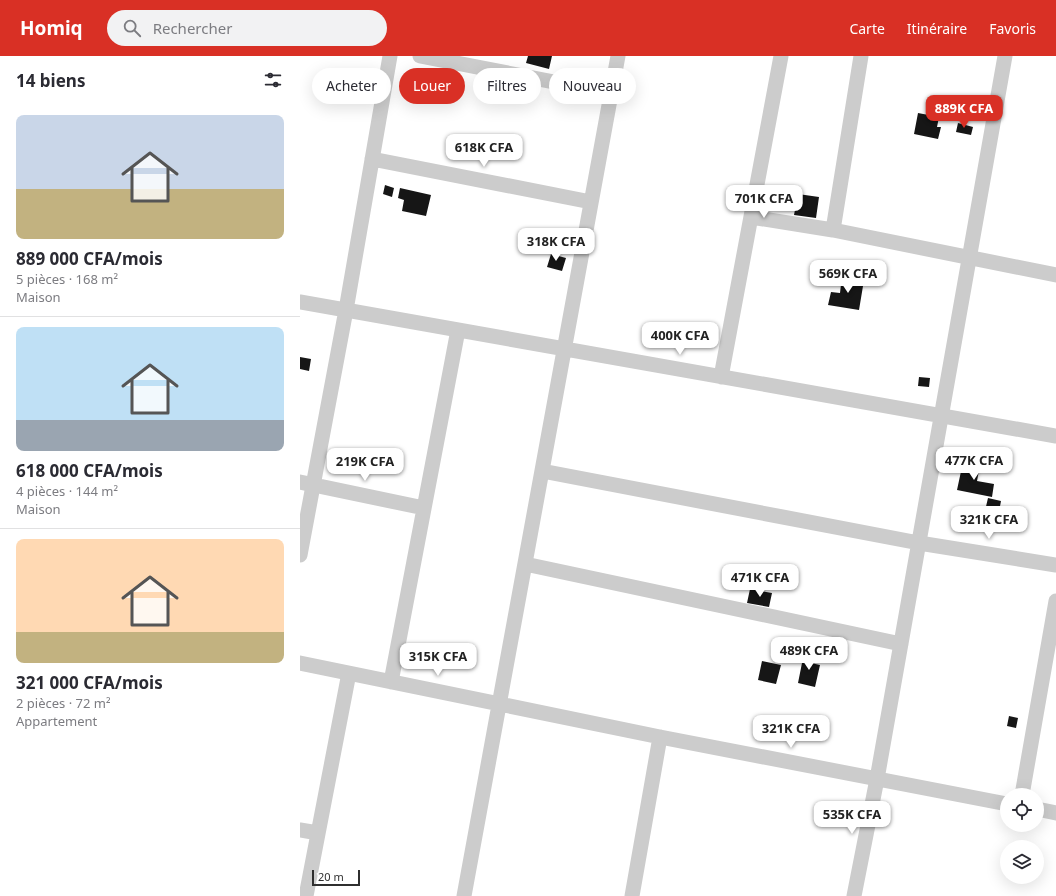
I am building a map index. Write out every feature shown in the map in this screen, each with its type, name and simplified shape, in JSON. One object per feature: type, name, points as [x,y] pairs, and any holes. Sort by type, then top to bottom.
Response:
[{"type":"street","points":[[300,555],[306,483],[346,310],[390,56]]},
{"type":"street","points":[[420,56],[549,81]]},
{"type":"street","points":[[616,68],[618,56]]},
{"type":"street","points":[[721,377],[781,56]]},
{"type":"street","points":[[833,230],[861,56]]},
{"type":"street","points":[[854,896],[877,779],[1005,56]]},
{"type":"street","points":[[464,896],[609,104]]},
{"type":"street","points":[[372,159],[591,202]]},
{"type":"street","points":[[751,217],[833,230],[969,259],[1056,275]]},
{"type":"street","points":[[300,302],[1056,436]]},
{"type":"street","points":[[391,682],[458,330]]},
{"type":"street","points":[[542,471],[919,543],[1056,565]]},
{"type":"street","points":[[306,483],[424,508]]},
{"type":"street","points":[[525,564],[901,644]]},
{"type":"street","points":[[1023,788],[1056,602]]},
{"type":"street","points":[[300,663],[660,737],[1000,803]]},
{"type":"street","points":[[306,896],[349,673]]},
{"type":"street","points":[[636,895],[660,737]]},
{"type":"street","points":[[1044,810],[1056,813]]},
{"type":"street","points":[[300,830],[318,833]]},
{"type":"building","points":[[528,56],[552,56],[549,69],[526,63]]},
{"type":"building","points":[[918,113],[939,117],[937,127],[941,127],[938,139],[914,134]]},
{"type":"building","points":[[958,123],[973,127],[971,135],[956,132]]},
{"type":"building","points":[[385,185],[394,188],[392,197],[383,194]]},
{"type":"building","points":[[400,188],[431,195],[426,216],[402,211],[404,200],[398,198]]},
{"type":"building","points":[[798,194],[819,197],[816,218],[794,215]]},
{"type":"building","points":[[551,254],[566,258],[562,271],[547,267]]},
{"type":"building","points":[[842,276],[864,280],[859,310],[828,305],[831,292],[840,293]]},
{"type":"building","points":[[300,357],[311,359],[309,371],[300,369]]},
{"type":"building","points":[[919,377],[930,378],[929,387],[918,386]]},
{"type":"building","points":[[963,462],[980,465],[977,481],[994,484],[992,497],[957,490]]},
{"type":"building","points":[[988,498],[1001,501],[998,517],[984,515]]},
{"type":"building","points":[[750,589],[772,593],[769,607],[747,603]]},
{"type":"building","points":[[804,653],[813,655],[811,663],[820,665],[815,687],[798,683]]},
{"type":"building","points":[[762,661],[781,665],[776,684],[758,680]]},
{"type":"building","points":[[1009,716],[1018,718],[1016,728],[1007,726]]}]
